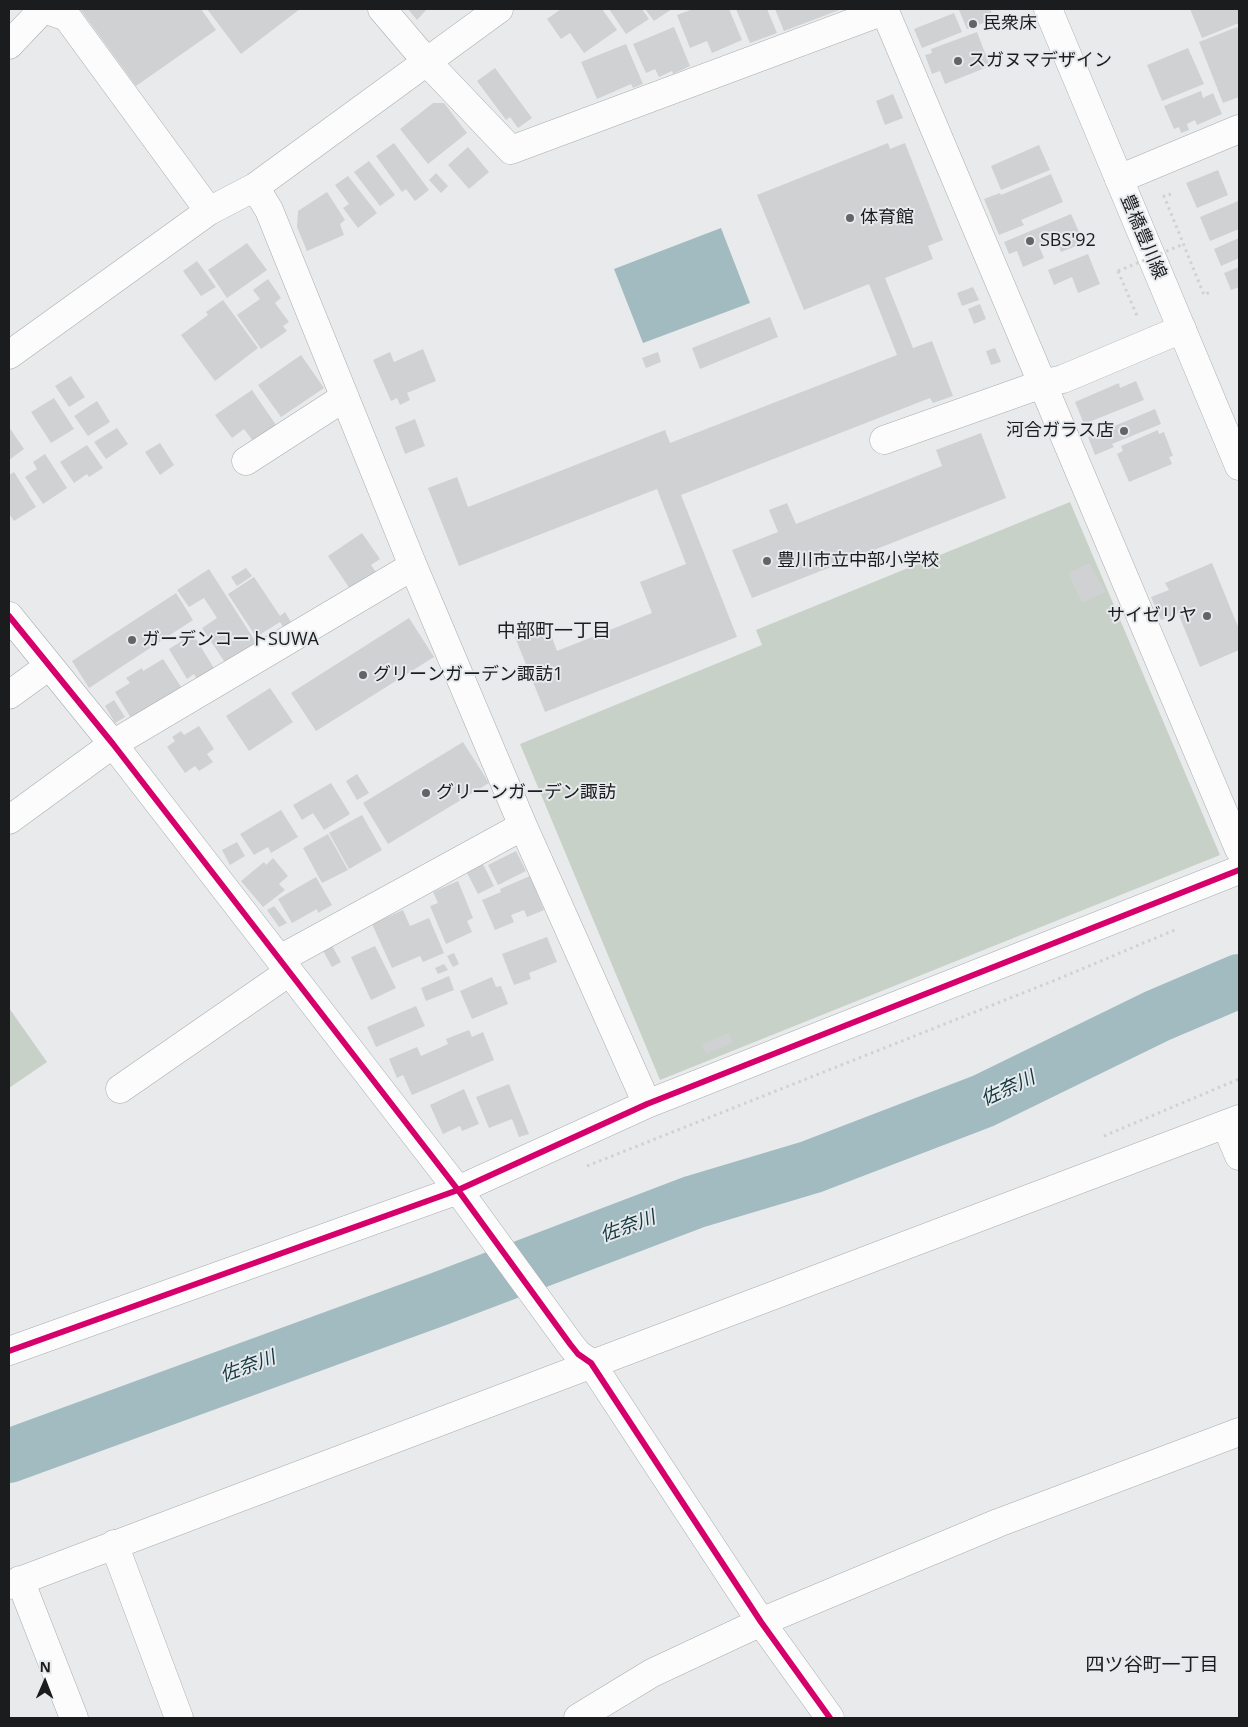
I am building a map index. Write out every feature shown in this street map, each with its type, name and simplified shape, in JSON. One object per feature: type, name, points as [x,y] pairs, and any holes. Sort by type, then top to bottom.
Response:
[{"type":"street","points":[[9,45],[44,9],[67,17],[209,211]]},
{"type":"street","points":[[382,9],[426,62],[512,150],[884,10],[1239,849]]},
{"type":"street","points":[[9,355],[209,211],[255,186],[499,9]]},
{"type":"street","name":"豊橋豊川線","points":[[1048,9],[1239,466]]},
{"type":"street","points":[[1119,179],[1239,129]]},
{"type":"street","points":[[255,186],[269,210],[413,566],[523,826],[647,1104]]},
{"type":"street","points":[[884,440],[1063,378],[1182,329]]},
{"type":"street","points":[[246,461],[345,397]]},
{"type":"street","points":[[9,820],[112,744],[413,566]]},
{"type":"street","points":[[9,616],[112,744],[464,1198],[570,1344],[578,1354],[592,1363],[761,1622],[830,1718]]},
{"type":"street","points":[[9,695],[49,666]]},
{"type":"street","points":[[120,1089],[284,966],[523,826]]},
{"type":"street","points":[[9,1351],[464,1198],[647,1104],[1239,870]]},
{"type":"street","points":[[74,1718],[15,1582],[1233,1122],[1239,1156]]},
{"type":"street","points":[[578,1718],[652,1672],[761,1622],[998,1524],[1239,1432]]},
{"type":"street","points":[[114,1544],[179,1718]]},
{"type":"path","points":[[1170,194],[1164,196],[1204,294],[1212,291]]},
{"type":"path","points":[[1140,324],[1118,271],[1184,244]]},
{"type":"path","points":[[582,1168],[1058,979],[1185,925]]},
{"type":"shaded area","points":[[1070,502],[1220,855],[660,1080],[520,744],[762,645],[756,630]]},
{"type":"shaded area","points":[[9,1008],[47,1062],[9,1088]]},
{"type":"water","points":[[721,228],[750,303],[643,343],[614,269]]},
{"type":"building","points":[[80,9],[201,9],[216,30],[136,86]]},
{"type":"building","points":[[207,9],[300,9],[241,54]]},
{"type":"building","points":[[408,9],[427,9],[417,20]]},
{"type":"building","points":[[561,9],[602,9],[617,30],[584,53],[570,33],[561,39],[547,19]]},
{"type":"building","points":[[609,9],[642,9],[649,19],[626,34]]},
{"type":"building","points":[[645,9],[672,9],[654,21]]},
{"type":"building","points":[[693,9],[729,9],[742,40],[712,53],[707,41],[690,48],[677,15]]},
{"type":"building","points":[[736,9],[767,9],[777,33],[750,43]]},
{"type":"building","points":[[775,9],[842,9],[784,31]]},
{"type":"building","name":"民衆床","points":[[990,9],[994,19],[967,29],[959,10]]},
{"type":"building","points":[[1190,9],[1238,9],[1239,23],[1202,38]]},
{"type":"building","points":[[954,13],[962,32],[922,48],[914,29]]},
{"type":"building","points":[[674,27],[690,66],[673,74],[672,71],[659,77],[655,69],[646,73],[633,44]]},
{"type":"building","points":[[1237,27],[1239,32],[1239,97],[1223,103],[1199,42]]},
{"type":"building","name":"スガヌマデザイン","points":[[977,32],[990,66],[945,84],[940,71],[932,74],[925,55],[932,53],[931,49]]},
{"type":"building","points":[[626,44],[643,84],[633,88],[631,84],[597,99],[581,62]]},
{"type":"building","points":[[1188,48],[1204,84],[1162,101],[1147,65]]},
{"type":"building","points":[[495,68],[532,118],[518,128],[510,117],[506,120],[477,81]]},
{"type":"building","points":[[1201,91],[1203,98],[1213,93],[1222,114],[1197,125],[1195,120],[1187,124],[1189,130],[1181,133],[1179,127],[1174,129],[1164,106]]},
{"type":"building","points":[[893,94],[903,118],[885,125],[876,101]]},
{"type":"building","points":[[433,103],[444,103],[467,133],[428,164],[400,129]]},
{"type":"building","points":[[394,143],[429,190],[415,201],[406,189],[402,192],[376,156]]},
{"type":"building","points":[[888,143],[890,149],[905,143],[943,240],[928,246],[933,259],[885,278],[913,348],[932,341],[953,396],[933,403],[930,398],[681,495],[737,637],[545,712],[515,637],[547,624],[557,651],[652,613],[640,582],[686,564],[657,489],[459,566],[428,488],[457,477],[468,507],[665,430],[670,443],[897,355],[869,284],[804,310],[757,195]]},
{"type":"building","points":[[1039,145],[1050,170],[1001,190],[991,166]]},
{"type":"building","points":[[468,147],[489,172],[469,189],[448,165]]},
{"type":"building","points":[[369,161],[395,195],[380,206],[354,172]]},
{"type":"building","points":[[1218,170],[1228,195],[1197,208],[1186,183]]},
{"type":"building","points":[[436,173],[448,186],[441,193],[429,180]]},
{"type":"building","points":[[1051,174],[1063,202],[1021,220],[1024,225],[999,235],[984,199],[1000,193],[1001,195]]},
{"type":"building","points":[[348,176],[377,213],[358,228],[343,208],[349,204],[335,185]]},
{"type":"building","points":[[327,192],[345,220],[340,224],[344,235],[307,251],[297,227],[298,211]]},
{"type":"building","points":[[1238,201],[1239,229],[1210,241],[1200,217]]},
{"type":"building","name":"SBS'92","points":[[1071,214],[1084,243],[1061,252],[1056,239],[1039,246],[1044,258],[1023,267],[1017,251],[1009,254],[1004,242]]},
{"type":"building","points":[[1239,238],[1239,258],[1221,266],[1214,249]]},
{"type":"building","points":[[247,243],[267,270],[227,298],[208,270]]},
{"type":"building","points":[[1088,254],[1100,284],[1078,293],[1072,277],[1054,285],[1048,270]]},
{"type":"building","points":[[197,261],[216,287],[201,296],[183,271]]},
{"type":"building","points":[[1239,267],[1239,287],[1231,290],[1224,273]]},
{"type":"building","points":[[268,279],[281,298],[275,303],[289,322],[283,326],[287,331],[261,349],[237,315],[260,299],[253,290]]},
{"type":"building","points":[[973,287],[979,300],[962,306],[957,293]]},
{"type":"building","points":[[223,300],[258,348],[215,381],[181,335],[208,315],[206,312]]},
{"type":"building","points":[[980,304],[986,319],[974,324],[968,309]]},
{"type":"building","points":[[770,317],[778,337],[700,369],[692,348]]},
{"type":"building","points":[[995,348],[1001,362],[991,365],[986,351]]},
{"type":"building","points":[[423,349],[436,381],[407,393],[410,400],[400,405],[397,398],[391,401],[373,360],[390,352],[394,362]]},
{"type":"building","points":[[658,352],[661,362],[646,368],[642,358]]},
{"type":"building","points":[[301,355],[324,388],[281,417],[258,385]]},
{"type":"building","points":[[71,376],[85,397],[69,407],[55,386]]},
{"type":"building","points":[[1136,381],[1144,400],[1084,424],[1075,402],[1119,383],[1120,388]]},
{"type":"building","points":[[252,390],[276,425],[253,441],[244,429],[232,438],[215,415]]},
{"type":"building","points":[[54,398],[74,429],[51,443],[31,412]]},
{"type":"building","points":[[97,401],[110,422],[88,436],[74,416]]},
{"type":"building","name":"河合ガラス店","points":[[1155,409],[1161,424],[1112,444],[1114,447],[1095,455],[1088,437]]},
{"type":"building","points":[[415,419],[425,446],[405,454],[395,427]]},
{"type":"building","points":[[9,427],[24,449],[9,460]]},
{"type":"building","points":[[117,428],[128,444],[106,459],[94,442]]},
{"type":"building","points":[[1158,430],[1159,434],[1164,432],[1173,456],[1169,457],[1172,464],[1129,482],[1117,454],[1123,451],[1121,446]]},
{"type":"building","points":[[981,433],[1006,498],[752,598],[732,550],[778,532],[769,510],[787,503],[796,524],[942,466],[936,450]]},
{"type":"building","points":[[160,443],[174,465],[160,475],[145,452]]},
{"type":"building","points":[[87,445],[103,468],[89,477],[87,474],[74,483],[60,462]]},
{"type":"building","points":[[45,454],[67,488],[43,504],[25,477],[37,469],[33,462]]},
{"type":"building","points":[[14,472],[36,507],[14,521],[9,514],[9,475]]},
{"type":"building","points":[[362,533],[380,559],[371,565],[376,572],[350,589],[328,556]]},
{"type":"building","points":[[1090,563],[1105,592],[1082,603],[1068,573]]},
{"type":"building","name":"サイゼリヤ","points":[[1212,563],[1239,629],[1239,650],[1200,667],[1178,613],[1161,620],[1151,597],[1169,590],[1165,583]]},
{"type":"building","points":[[246,568],[252,576],[237,586],[231,577]]},
{"type":"building","points":[[209,569],[257,644],[226,664],[202,628],[217,618],[204,598],[189,607],[177,590]]},
{"type":"building","points":[[254,577],[280,616],[285,612],[294,627],[286,631],[280,622],[256,637],[228,594]]},
{"type":"building","name":"ガーデンコートSUWA","points":[[176,593],[193,620],[89,688],[72,661]]},
{"type":"building","name":"グリーンガーデン諏訪1","points":[[409,618],[434,657],[316,731],[291,693]]},
{"type":"building","points":[[193,634],[215,670],[198,681],[194,674],[187,679],[169,649]]},
{"type":"building","points":[[163,659],[183,690],[131,718],[115,692],[130,683],[126,678],[142,668],[143,671]]},
{"type":"building","points":[[270,688],[293,722],[249,751],[226,716]]},
{"type":"building","points":[[114,700],[125,717],[115,723],[105,706]]},
{"type":"building","points":[[199,726],[214,749],[207,754],[213,762],[199,771],[195,766],[185,773],[167,747],[175,741],[172,737],[181,731],[184,735]]},
{"type":"building","name":"グリーンガーデン諏訪","points":[[463,742],[489,783],[388,844],[363,803]]},
{"type":"building","points":[[357,774],[369,793],[357,800],[346,781]]},
{"type":"building","points":[[331,783],[350,814],[324,830],[313,813],[302,820],[293,805]]},
{"type":"building","points":[[281,810],[298,837],[271,853],[268,847],[254,855],[240,834]]},
{"type":"building","points":[[362,815],[382,850],[349,869],[329,833]]},
{"type":"building","points":[[328,834],[348,870],[322,883],[303,848]]},
{"type":"building","points":[[237,842],[245,856],[230,865],[222,850]]},
{"type":"building","points":[[516,851],[526,871],[498,885],[488,865]]},
{"type":"building","points":[[273,858],[288,876],[279,884],[285,890],[263,907],[241,881],[264,862],[266,865]]},
{"type":"building","points":[[483,864],[494,886],[478,894],[467,873]]},
{"type":"building","points":[[530,876],[544,910],[527,917],[524,910],[511,915],[514,922],[495,930],[482,900],[501,892],[500,889]]},
{"type":"building","points":[[316,877],[332,905],[318,913],[317,909],[292,923],[278,899]]},
{"type":"building","points":[[458,881],[473,918],[467,921],[472,932],[446,944],[430,906],[438,903],[433,892]]},
{"type":"building","points":[[274,906],[287,923],[279,927],[267,910]]},
{"type":"building","points":[[403,910],[410,926],[429,918],[444,953],[423,962],[420,956],[392,968],[372,924]]},
{"type":"building","points":[[547,937],[557,962],[529,973],[531,979],[514,985],[502,954]]},
{"type":"building","points":[[331,944],[341,962],[332,967],[322,949]]},
{"type":"building","points":[[375,946],[396,988],[371,1000],[351,957]]},
{"type":"building","points":[[454,953],[459,964],[453,967],[447,956]]},
{"type":"building","points":[[444,964],[448,970],[438,974],[435,968]]},
{"type":"building","points":[[449,976],[454,990],[426,1001],[421,988]]},
{"type":"building","points":[[492,977],[496,987],[501,986],[508,1004],[472,1019],[460,991]]},
{"type":"building","points":[[416,1006],[425,1026],[376,1047],[367,1027]]},
{"type":"building","points":[[469,1030],[472,1037],[483,1032],[494,1060],[412,1095],[403,1075],[397,1078],[389,1059],[417,1047],[421,1056],[448,1044],[446,1039]]},
{"type":"building","points":[[729,1033],[733,1043],[706,1054],[702,1044]]},
{"type":"building","points":[[509,1084],[529,1134],[519,1137],[512,1119],[489,1128],[476,1097]]},
{"type":"building","points":[[464,1089],[479,1124],[462,1131],[460,1126],[443,1134],[430,1105]]},
{"type":"waterway","name":"佐奈川","points":[[9,1456],[439,1299],[694,1202],[811,1167],[983,1101],[1157,1016],[1239,981]]},
{"type":"cycle path","points":[[9,616],[113,744],[458,1190],[570,1344],[578,1354],[591,1363],[761,1622],[830,1718]]},
{"type":"cycle path","points":[[9,1351],[458,1190],[647,1104],[1239,870]]},
{"type":"place","name":"民衆床","points":[[973,24]]},
{"type":"place","name":"スガヌマデザイン","points":[[958,61]]},
{"type":"place","name":"体育館","points":[[850,218]]},
{"type":"place","name":"SBS'92","points":[[1030,241]]},
{"type":"place","name":"河合ガラス店","points":[[1124,431]]},
{"type":"place","name":"豊川市立中部小学校","points":[[767,561]]},
{"type":"place","name":"サイゼリヤ","points":[[1207,616]]},
{"type":"place","name":"ガーデンコートSUWA","points":[[132,640]]},
{"type":"place","name":"グリーンガーデン諏訪1","points":[[363,675]]},
{"type":"place","name":"グリーンガーデン諏訪","points":[[426,793]]},
{"type":"district","name":"中部町一丁目","points":[[554,632]]},
{"type":"district","name":"四ツ谷町一丁目","points":[[1152,1666]]}]
